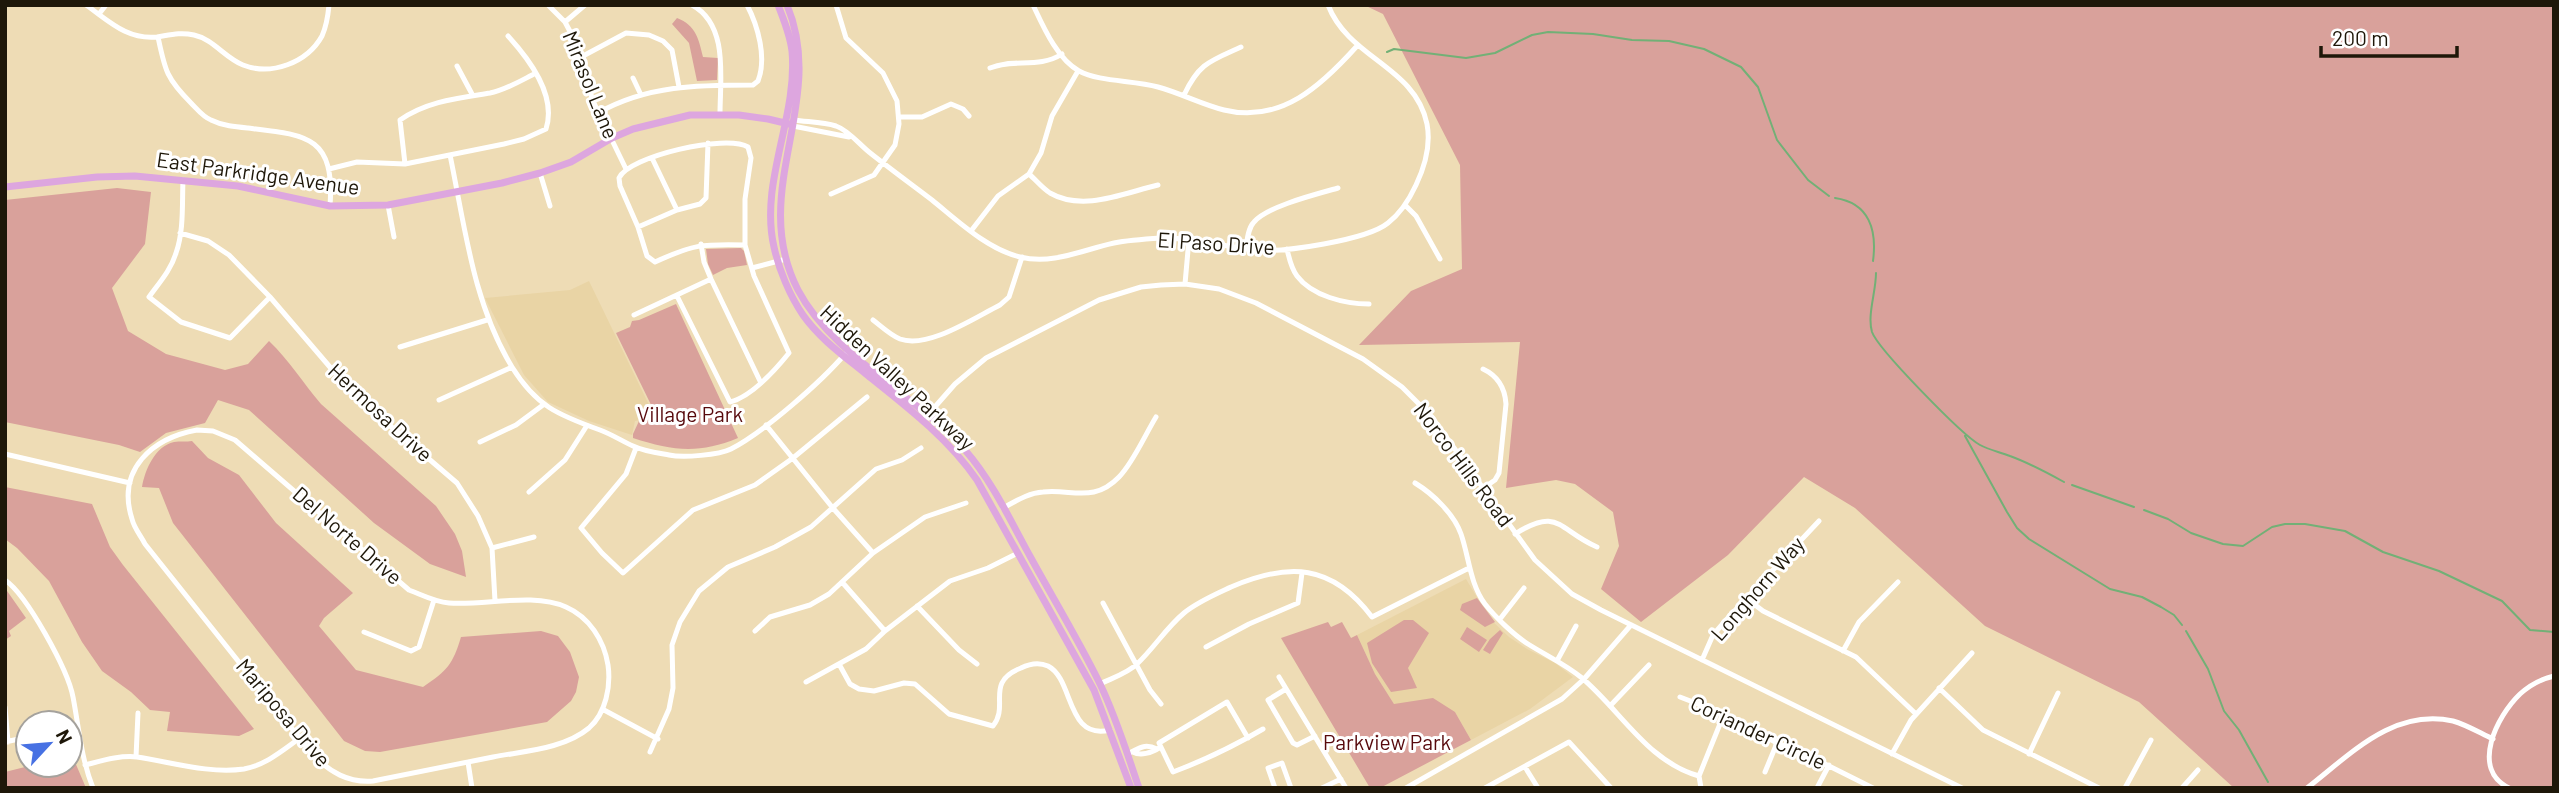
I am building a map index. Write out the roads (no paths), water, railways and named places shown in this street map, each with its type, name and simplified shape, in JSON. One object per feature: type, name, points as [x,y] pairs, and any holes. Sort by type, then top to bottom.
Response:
[{"type":"main road","name":"Hidden Valley Parkway","points":[[778,5],[786,24],[792,51],[791,123]]},
{"type":"main road","name":"Hidden Valley Parkway","points":[[788,5],[800,50],[800,75],[780,198],[782,260],[790,292],[804,316],[925,418],[950,435],[975,463],[1003,508],[1100,684],[1130,753],[1139,788]]},
{"type":"main road","name":"East Parkridge Avenue","points":[[5,187],[135,176],[238,186],[330,206],[388,205],[540,173],[571,162],[612,138],[658,122],[690,115],[720,114],[791,123]]},
{"type":"main road","name":"Hidden Valley Parkway","points":[[925,418],[968,467],[1075,655],[1111,730],[1131,788]]},
{"type":"main road","points":[[1075,655],[1081,659],[1093,681],[1100,684],[1099,692],[1108,714],[1107,722]]},
{"type":"main road","points":[[1127,776],[1124,759],[1130,753]]},
{"type":"street","points":[[86,5],[117,29],[128,34],[141,37],[181,33],[197,36],[242,65],[256,69],[276,68],[298,61],[310,52],[321,36],[329,5]]},
{"type":"street","points":[[99,14],[106,5]]},
{"type":"street","name":"Mirasol Lane","points":[[548,5],[565,22],[583,56],[592,99],[626,169]]},
{"type":"street","points":[[565,22],[585,5]]},
{"type":"street","points":[[692,5],[701,10],[712,23],[720,50],[720,114]]},
{"type":"street","points":[[598,113],[641,95],[679,87],[753,85],[761,74],[761,51],[753,16],[747,5]]},
{"type":"street","points":[[831,194],[874,176],[895,145],[900,117],[897,101],[883,73],[846,38],[836,5]]},
{"type":"street","points":[[1033,5],[1062,54],[1078,71],[1145,83],[1227,111],[1263,112],[1296,101],[1313,90],[1357,46]]},
{"type":"street","name":"El Paso Drive","points":[[791,123],[852,138],[971,231],[1021,257],[1063,258],[1137,240],[1189,239],[1274,251],[1367,234],[1388,224],[1406,206],[1426,159],[1429,141],[1423,109],[1416,94],[1405,82],[1357,46],[1336,21],[1328,5]]},
{"type":"street","points":[[583,56],[626,33],[649,35],[663,41],[672,50],[679,87]]},
{"type":"street","points":[[329,169],[357,162],[405,164],[524,139],[546,129],[549,119],[546,99],[536,73],[527,57],[508,36]]},
{"type":"street","points":[[158,37],[168,78],[210,120],[227,126],[304,136],[324,155],[332,181],[330,206]]},
{"type":"street","points":[[1184,95],[1196,72],[1215,58],[1241,47]]},
{"type":"street","points":[[990,68],[1004,63],[1048,62],[1062,54]]},
{"type":"street","points":[[457,66],[472,94]]},
{"type":"street","points":[[971,231],[998,196],[1029,174],[1041,153],[1052,116],[1078,71]]},
{"type":"street","points":[[405,164],[400,120],[425,106],[472,94],[492,93],[536,73]]},
{"type":"street","points":[[633,78],[641,95]]},
{"type":"street","points":[[900,117],[922,117],[951,104],[963,109],[969,116]]},
{"type":"street","points":[[677,296],[730,402],[739,400],[752,390],[778,367],[789,353],[752,268],[745,245],[745,199],[751,158],[748,147],[731,142],[708,143],[652,158],[626,169],[619,178],[620,186],[648,256],[655,262],[701,244],[745,245]]},
{"type":"street","points":[[638,227],[677,209],[700,204],[706,198],[708,143]]},
{"type":"street","points":[[450,155],[474,273],[488,320],[512,367],[543,405],[586,427],[600,430],[636,447],[670,456],[729,450],[766,425],[828,372],[846,352]]},
{"type":"street","points":[[652,158],[677,209]]},
{"type":"street","points":[[540,173],[550,206]]},
{"type":"street","points":[[1029,174],[1047,191],[1075,201],[1094,201],[1158,186]]},
{"type":"street","points":[[183,180],[180,233],[172,265],[149,297],[181,323],[230,338],[270,297]]},
{"type":"street","points":[[1246,248],[1251,226],[1257,219],[1297,200],[1338,188]]},
{"type":"street","points":[[388,205],[394,237]]},
{"type":"street","points":[[1406,206],[1416,216],[1440,259]]},
{"type":"street","name":"Hermosa Drive","points":[[180,233],[208,241],[229,255],[270,297],[354,394],[457,483],[478,516],[492,548],[495,601]]},
{"type":"street","points":[[1185,284],[1189,239]]},
{"type":"street","points":[[701,244],[711,279],[760,381]]},
{"type":"street","points":[[1287,249],[1293,269],[1307,285],[1336,300],[1351,304],[1369,304]]},
{"type":"street","points":[[873,320],[897,338],[926,341],[1000,305],[1009,297],[1021,257]]},
{"type":"street","points":[[752,268],[782,260]]},
{"type":"street","points":[[634,315],[711,279]]},
{"type":"street","name":"Norco Hills Road","points":[[925,418],[967,372],[1002,348],[1099,300],[1141,287],[1185,284],[1239,295],[1379,369],[1402,387],[1431,416],[1535,560],[1573,594],[1962,788]]},
{"type":"street","points":[[400,347],[488,320]]},
{"type":"street","points":[[439,400],[512,367]]},
{"type":"street","points":[[1482,489],[1495,480],[1499,473],[1506,404],[1505,393],[1499,381],[1483,369]]},
{"type":"street","points":[[636,447],[626,474],[581,528],[601,553],[623,573],[693,510],[755,485],[793,458],[867,397]]},
{"type":"street","points":[[480,442],[516,425],[543,405]]},
{"type":"street","points":[[1003,508],[1027,495],[1042,492],[1088,494],[1105,488],[1120,476],[1156,417]]},
{"type":"street","points":[[766,425],[873,553]]},
{"type":"street","points":[[529,492],[565,460],[586,427]]},
{"type":"street","name":"Del Norte Drive","points":[[130,483],[139,461],[165,439],[197,430],[213,431],[235,440],[409,590],[449,603],[541,601],[564,606],[589,624],[597,634],[608,664],[604,710]]},
{"type":"street","points":[[650,752],[669,709],[673,688],[672,645],[680,622],[699,592],[728,567],[810,527],[876,469],[902,460],[921,448]]},
{"type":"street","points":[[5,454],[130,483]]},
{"type":"street","name":"Mariposa Drive","points":[[130,483],[132,521],[145,544],[300,738],[327,769],[345,778],[362,782],[555,746],[588,729],[604,710]]},
{"type":"street","points":[[1415,483],[1431,494],[1461,532],[1469,568],[1484,603],[1527,643],[1558,659],[1584,679],[1661,757],[1685,772],[1699,776]]},
{"type":"street","points":[[755,631],[770,617],[810,605],[842,582],[873,553],[925,517],[966,503]]},
{"type":"street","points":[[1515,534],[1535,521],[1551,521],[1597,547]]},
{"type":"street","name":"Longhorn Way","points":[[1702,660],[1713,635],[1819,521]]},
{"type":"street","points":[[492,548],[534,537]]},
{"type":"street","points":[[806,682],[866,649],[950,581],[995,565],[1018,553]]},
{"type":"street","points":[[1100,684],[1136,666],[1185,611],[1222,591],[1258,577],[1277,572],[1324,577],[1357,597],[1372,617],[1469,568]]},
{"type":"street","points":[[1206,647],[1249,624],[1298,603],[1302,573]]},
{"type":"street","points":[[5,579],[25,601],[67,677],[71,709]]},
{"type":"street","points":[[842,582],[885,631]]},
{"type":"street","points":[[1843,651],[1859,622],[1898,582]]},
{"type":"street","points":[[1500,619],[1524,588]]},
{"type":"street","points":[[1746,598],[1763,611],[1863,663],[1916,714]]},
{"type":"street","points":[[364,632],[411,651],[419,647],[434,600]]},
{"type":"street","points":[[1103,603],[1136,666],[1161,704]]},
{"type":"street","points":[[917,606],[959,650],[977,664]]},
{"type":"street","points":[[1406,788],[1419,785],[1562,699],[1584,679],[1631,625]]},
{"type":"street","points":[[1558,659],[1576,626]]},
{"type":"street","points":[[1892,754],[1902,733],[1916,714],[1972,653]]},
{"type":"street","points":[[839,664],[850,684],[859,689],[874,691],[904,683],[915,684],[949,715],[992,726],[998,719],[998,694],[1002,681],[1015,671],[1030,665],[1047,666],[1061,680],[1066,696],[1081,722],[1100,733],[1111,730]]},
{"type":"street","points":[[1609,706],[1648,665]]},
{"type":"street","points":[[2509,788],[2495,777],[2489,766],[2493,739],[2510,706],[2521,693],[2543,679],[2554,676]]},
{"type":"street","points":[[1279,677],[1346,788]]},
{"type":"street","points":[[1286,688],[1268,700],[1293,743],[1297,745],[1315,736]]},
{"type":"street","points":[[1939,688],[1983,730],[2099,788]]},
{"type":"street","points":[[2029,754],[2058,693]]},
{"type":"street","name":"Coriander Circle","points":[[1680,697],[1724,715],[1873,788]]},
{"type":"street","points":[[1248,738],[1227,702],[1159,743],[1159,748],[1173,772],[1213,757],[1248,738],[1263,729]]},
{"type":"street","points":[[5,707],[7,742]]},
{"type":"street","points":[[604,710],[658,739]]},
{"type":"street","points":[[136,757],[138,713]]},
{"type":"street","points":[[1700,788],[1699,776],[1724,715]]},
{"type":"street","points":[[2307,788],[2373,735],[2402,723],[2419,719],[2454,721],[2493,739]]},
{"type":"street","points":[[85,765],[112,758],[136,757],[199,768],[244,769],[271,759],[300,738]]},
{"type":"street","points":[[2125,788],[2151,740]]},
{"type":"street","points":[[1485,788],[1569,741],[1611,788]]},
{"type":"street","points":[[1765,772],[1777,743]]},
{"type":"street","points":[[1130,753],[1134,749],[1159,748]]},
{"type":"street","points":[[84,762],[93,788]]},
{"type":"street","points":[[468,762],[472,788]]},
{"type":"street","points":[[1275,788],[1268,768],[1282,763],[1291,788]]},
{"type":"street","points":[[1817,788],[1829,765]]},
{"type":"street","points":[[1525,767],[1538,788]]},
{"type":"street","points":[[2182,788],[2198,770]]},
{"type":"street","points":[[1322,788],[1341,779]]},
{"type":"waterway","points":[[1387,52],[1394,49],[1466,58],[1495,53],[1532,35],[1548,32],[1669,41],[1704,49],[1741,67],[1758,87],[1777,140],[1808,180],[1829,196]]},
{"type":"waterway","points":[[1835,198],[1856,206],[1869,220],[1874,239],[1873,261]]},
{"type":"waterway","points":[[1876,273],[1872,332],[1904,373],[1956,426],[1980,445],[2024,462],[2064,482]]},
{"type":"waterway","points":[[1965,436],[2007,512],[2017,528],[2029,539],[2110,589],[2142,597],[2161,607],[2174,615],[2182,625]]},
{"type":"waterway","points":[[2072,485],[2134,507]]},
{"type":"waterway","points":[[2144,510],[2168,519],[2191,533],[2223,544],[2243,546],[2272,527],[2285,524],[2305,524],[2345,531],[2383,552],[2439,571],[2502,601],[2530,630],[2554,632]]},
{"type":"waterway","points":[[2186,631],[2208,669],[2224,711],[2239,730],[2268,782]]},
{"type":"park label","name":"Village Park","points":[[690,415]]},
{"type":"park label","name":"Parkview Park","points":[[1387,743]]}]
